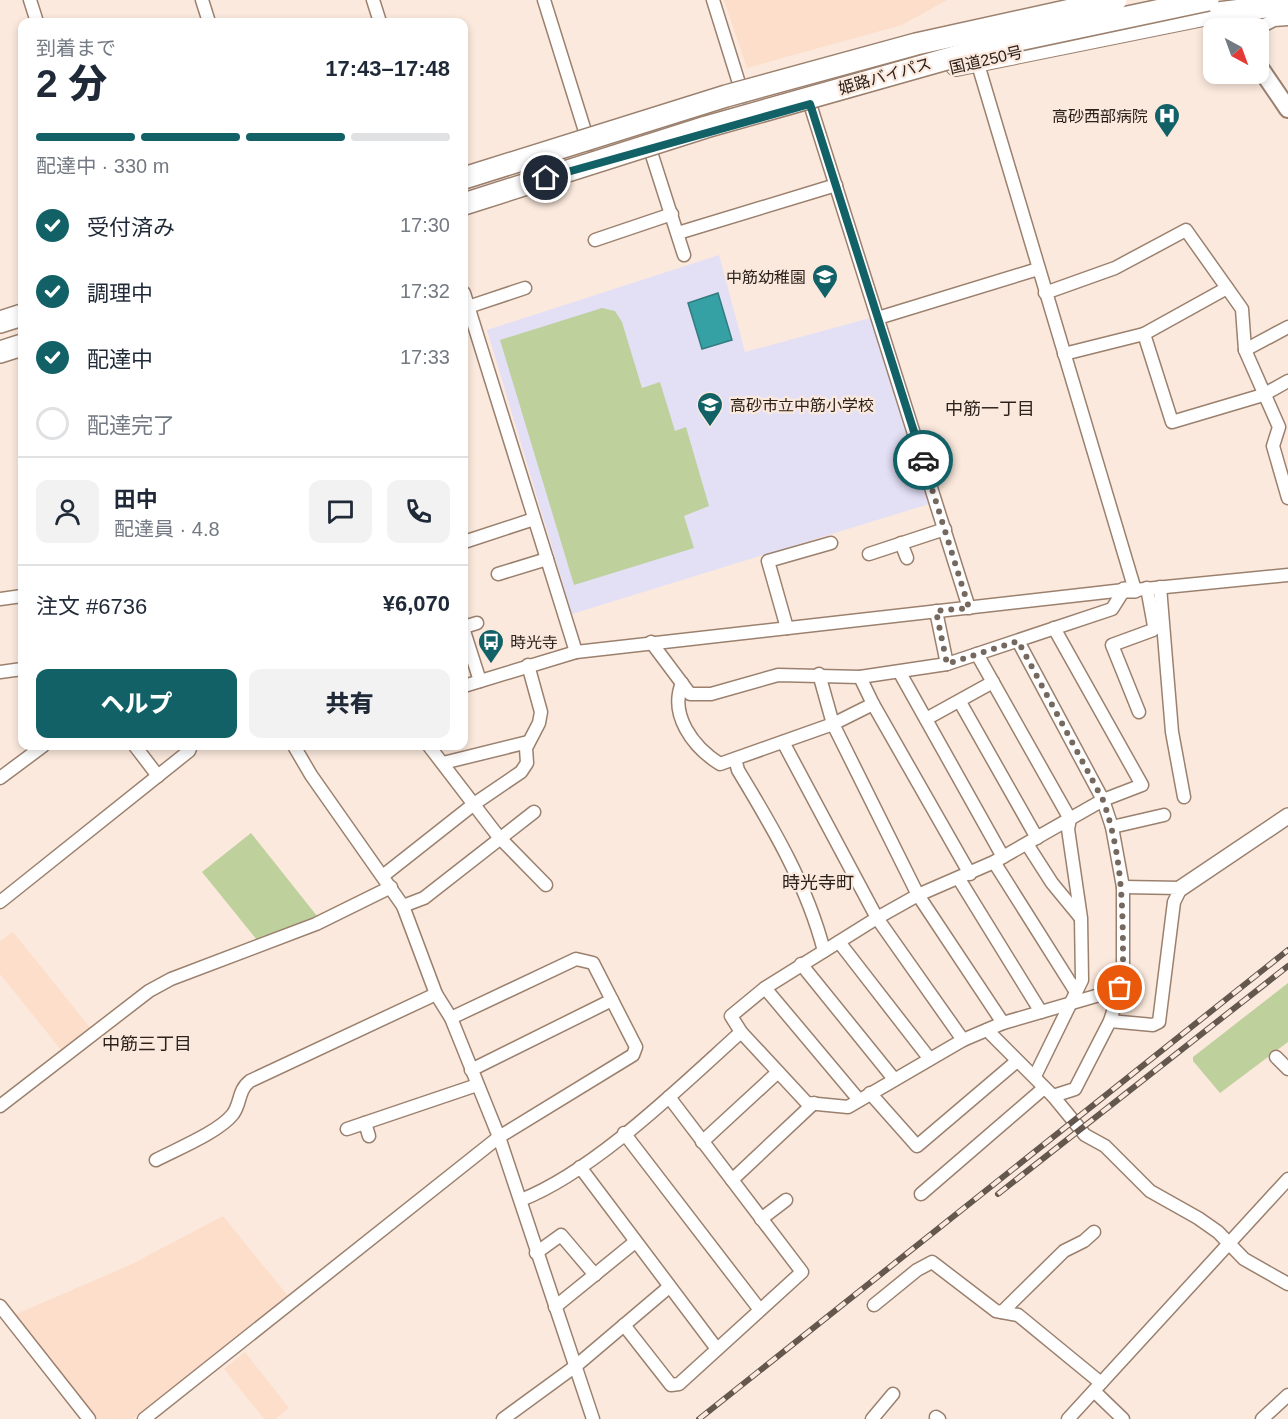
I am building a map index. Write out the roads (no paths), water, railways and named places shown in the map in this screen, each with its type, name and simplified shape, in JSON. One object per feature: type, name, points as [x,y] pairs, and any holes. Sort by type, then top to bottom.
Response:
[{"type":"highway","name":"国道250号","points":[[468,182],[744,98],[917,50],[1070,0]]},
{"type":"highway","name":"姫路バイパス","points":[[468,177],[726,96],[871,56],[1116,0]]},
{"type":"highway","name":"国道250号","points":[[468,202],[810,104],[977,61],[1216,10]]},
{"type":"highway","name":"姫路バイパス","points":[[468,202],[706,127],[1000,44],[1216,10],[1283,12]]},
{"type":"highway","points":[[0,322],[18,316]]},
{"type":"highway","points":[[0,329],[18,323]]},
{"type":"highway","points":[[0,345],[18,339]]},
{"type":"highway","points":[[0,352],[18,346]]},
{"type":"main road","points":[[1269,81],[1288,109]]},
{"type":"street","points":[[30,0],[36,18]]},
{"type":"street","points":[[202,0],[208,18]]},
{"type":"street","points":[[373,0],[379,18]]},
{"type":"street","points":[[544,0],[589,144]]},
{"type":"street","points":[[713,0],[744,98]]},
{"type":"street","points":[[1269,21],[1283,12]]},
{"type":"street","points":[[977,61],[1135,589],[1154,626],[1153,630],[1112,645],[1139,712]]},
{"type":"street","points":[[810,104],[969,608]]},
{"type":"street","points":[[650,149],[684,255]]},
{"type":"street","points":[[678,233],[836,185]]},
{"type":"street","points":[[595,240],[672,214]]},
{"type":"street","points":[[1045,293],[1115,268],[1186,231],[1242,309],[1245,350],[1279,427],[1273,446],[1288,498]]},
{"type":"street","points":[[878,318],[1038,269]]},
{"type":"street","points":[[468,298],[525,288]]},
{"type":"street","points":[[1064,354],[1144,334],[1227,288]]},
{"type":"street","points":[[468,308],[576,652]]},
{"type":"street","points":[[1245,350],[1288,327]]},
{"type":"street","points":[[1144,334],[1172,422],[1263,394],[1288,381]]},
{"type":"street","points":[[468,545],[534,519]]},
{"type":"street","points":[[869,554],[945,530]]},
{"type":"street","points":[[787,627],[768,561],[831,543]]},
{"type":"street","points":[[901,543],[907,558]]},
{"type":"street","points":[[498,574],[547,559]]},
{"type":"street","points":[[468,685],[576,652],[1135,589],[1288,575]]},
{"type":"street","points":[[1161,587],[1172,732],[1184,798]]},
{"type":"street","points":[[651,642],[690,694],[711,694],[778,675],[819,674],[860,677],[900,673],[947,664],[1112,609],[1135,589]]},
{"type":"street","points":[[0,599],[18,597]]},
{"type":"street","points":[[936,611],[947,664]]},
{"type":"street","points":[[468,627],[477,622]]},
{"type":"street","points":[[1054,628],[1142,785],[1103,800],[999,860],[918,896],[877,918],[765,988],[731,1016],[741,1032],[807,1103],[848,1107],[894,1078],[963,1040],[1073,998],[1120,988]]},
{"type":"street","points":[[921,1194],[1049,1092],[1076,1089],[1110,1021],[1123,980],[1123,887],[1112,828],[1103,800],[1018,641]]},
{"type":"street","points":[[468,642],[480,681]]},
{"type":"street","points":[[977,654],[1070,819],[1068,830],[1081,918],[1082,980],[1035,1076]]},
{"type":"street","points":[[384,875],[474,804],[521,772],[527,763],[528,742],[539,723],[541,712],[528,665]]},
{"type":"street","points":[[0,672],[18,670]]},
{"type":"street","points":[[900,673],[1073,998]]},
{"type":"street","points":[[819,674],[833,724],[918,896],[1003,1023]]},
{"type":"street","points":[[860,677],[965,876],[1041,1012]]},
{"type":"street","points":[[926,719],[993,682]]},
{"type":"street","points":[[682,683],[677,695],[677,711],[691,736],[708,757],[720,764],[833,724],[873,704]]},
{"type":"street","points":[[960,702],[1052,883],[1081,918]]},
{"type":"street","points":[[442,763],[528,742]]},
{"type":"street","points":[[783,742],[877,918],[963,1040]]},
{"type":"street","points":[[0,778],[38,750]]},
{"type":"street","points":[[138,750],[158,776]]},
{"type":"street","points":[[0,902],[189,750]]},
{"type":"street","points":[[296,750],[311,775],[384,875],[403,906],[436,994],[451,1017],[499,1137],[521,1200],[536,1253],[577,1365],[593,1419]]},
{"type":"street","points":[[432,750],[500,838],[546,885]]},
{"type":"street","points":[[735,759],[738,770],[782,841],[815,917],[824,951]]},
{"type":"street","points":[[403,906],[424,898],[534,812]]},
{"type":"street","points":[[1112,828],[1164,815]]},
{"type":"street","points":[[1110,1021],[1153,1025],[1159,1022],[1174,902],[1181,888],[1288,816]]},
{"type":"street","points":[[0,1106],[149,991],[171,979],[316,924],[391,887]]},
{"type":"street","points":[[1123,887],[1181,888]]},
{"type":"street","points":[[839,942],[929,1058]]},
{"type":"street","points":[[144,1419],[499,1137],[633,1054],[636,1047],[593,963],[576,958],[451,1017]]},
{"type":"street","points":[[801,964],[894,1078]]},
{"type":"street","points":[[765,988],[859,1100]]},
{"type":"street","points":[[156,1160],[224,1122],[234,1112],[243,1086],[250,1081],[436,994]]},
{"type":"street","points":[[471,1070],[612,1000]]},
{"type":"street","points":[[987,1030],[1035,1076],[1085,1135],[1105,1146],[1150,1191],[1198,1218],[1229,1243],[1244,1259],[1288,1284]]},
{"type":"street","points":[[521,1200],[580,1167],[669,1097],[741,1032]]},
{"type":"street","points":[[1276,1057],[1288,1069]]},
{"type":"street","points":[[870,1093],[916,1146],[1017,1061]]},
{"type":"street","points":[[702,1142],[778,1072]]},
{"type":"street","points":[[347,1129],[477,1085]]},
{"type":"street","points":[[624,1325],[671,1385],[679,1384],[802,1272],[669,1097]]},
{"type":"street","points":[[732,1180],[814,1103]]},
{"type":"street","points":[[365,1123],[369,1136]]},
{"type":"street","points":[[624,1133],[760,1310]]},
{"type":"street","points":[[580,1167],[717,1349]]},
{"type":"street","points":[[1068,1419],[1288,1179]]},
{"type":"street","points":[[762,1220],[786,1200]]},
{"type":"street","points":[[1002,1312],[1064,1251],[1084,1241],[1094,1232]]},
{"type":"street","points":[[536,1253],[561,1235],[595,1275]]},
{"type":"street","points":[[555,1307],[635,1242]]},
{"type":"street","points":[[874,1305],[917,1270],[932,1262],[996,1311],[1018,1315],[1097,1387],[1123,1419]]},
{"type":"street","points":[[503,1419],[577,1365],[669,1287]]},
{"type":"street","points":[[0,1306],[89,1419]]},
{"type":"street","points":[[872,1419],[892,1394]]},
{"type":"street","points":[[1262,1419],[1288,1395]]},
{"type":"water","points":[[718,293],[732,340],[702,349],[688,303]]},
{"type":"railway","points":[[699,1419],[1288,950]]},
{"type":"railway","points":[[998,1194],[1288,966]]},
{"type":"place","name":"高砂西部病院","points":[[1167,139]]},
{"type":"place","name":"中筋幼稚園","points":[[825,300]]},
{"type":"place","name":"高砂市立中筋小学校","points":[[710,428]]},
{"type":"place","name":"時光寺","points":[[491,665]]},
{"type":"district","name":"中筋一丁目","points":[[990,409]]},
{"type":"district","name":"時光寺町","points":[[818,883]]},
{"type":"district","name":"中筋三丁目","points":[[147,1044]]}]
